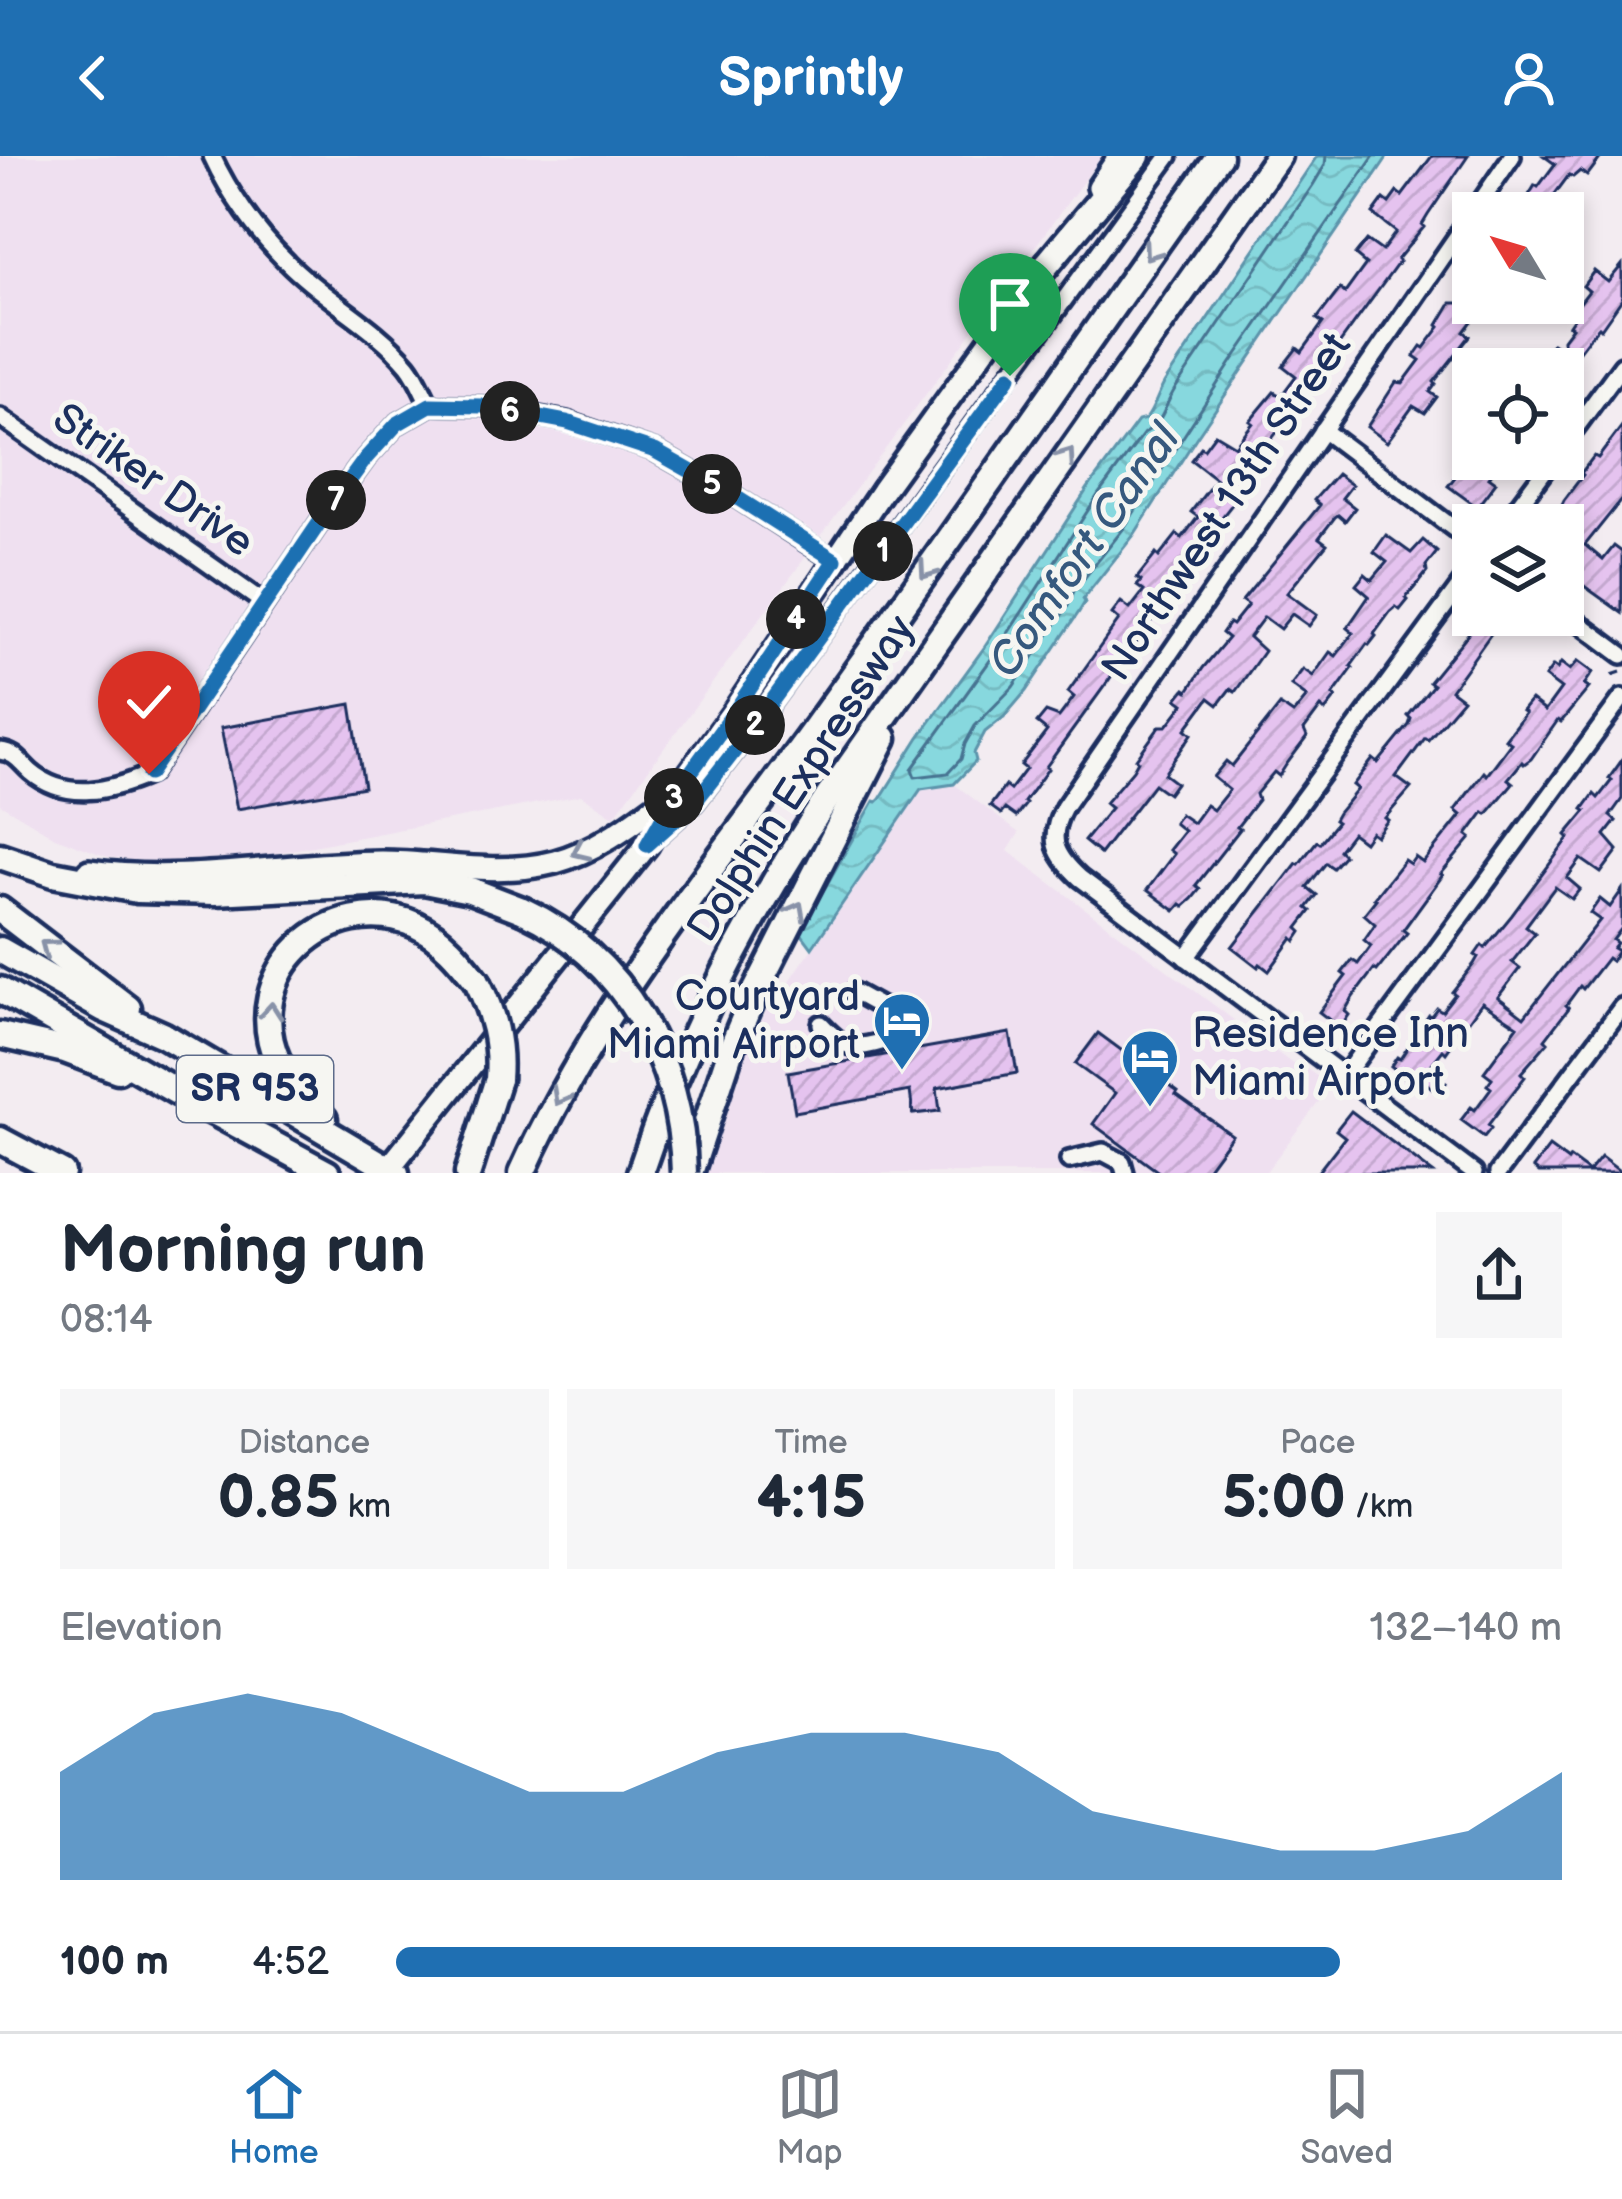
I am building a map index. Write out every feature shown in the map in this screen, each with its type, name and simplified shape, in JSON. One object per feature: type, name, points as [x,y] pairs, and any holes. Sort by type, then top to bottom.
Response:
[{"type":"highway","points":[[1039,274],[1137,156]]},
{"type":"highway","name":"Dolphin Expressway","points":[[522,1173],[567,1084],[613,1009],[1219,156]]},
{"type":"highway","name":"Dolphin Expressway","points":[[640,1173],[703,1015],[751,920],[807,828],[1278,156]]},
{"type":"highway","points":[[687,1173],[756,990],[917,670]]},
{"type":"highway","points":[[0,855],[53,874],[137,890],[215,892],[424,881],[470,890],[522,910],[588,954],[644,1022],[674,1094],[687,1173]]},
{"type":"highway","points":[[0,910],[163,1035]]},
{"type":"highway","points":[[347,1142],[296,1089],[280,1065],[268,1022],[271,996],[286,961],[305,940],[353,918],[380,916],[430,933],[452,951],[476,981],[493,1018],[499,1070],[468,1173]]},
{"type":"highway","name":"SR 953","points":[[0,950],[104,1009],[163,1035],[390,1171]]},
{"type":"highway","name":"SR 953","points":[[0,990],[327,1173]]},
{"type":"highway","points":[[0,1035],[79,1054],[184,1096]]},
{"type":"highway","points":[[2,1140],[62,1173]]},
{"type":"main road","points":[[390,1171],[647,845],[678,790],[882,491],[1120,156]]},
{"type":"main road","points":[[0,855],[151,876],[386,862],[516,869],[589,849],[678,790]]},
{"type":"street","points":[[212,156],[261,232],[288,264],[411,367],[430,405]]},
{"type":"street","points":[[647,845],[695,802],[750,731],[1169,156]]},
{"type":"street","name":"Northwest 13th Street","points":[[1487,192],[1512,156]]},
{"type":"street","name":"Northwest 13th Street","points":[[1186,958],[1064,862],[1054,829],[1452,243]]},
{"type":"street","points":[[1584,417],[1622,365]]},
{"type":"street","points":[[1,745],[33,774],[67,791],[116,789],[149,774],[366,458],[397,424],[430,405],[482,406],[567,422],[655,451],[835,560]]},
{"type":"street","name":"Striker Drive","points":[[0,417],[264,603]]},
{"type":"street","points":[[1323,430],[1452,527]]},
{"type":"street","points":[[1452,597],[1186,958],[1316,1064],[1474,1173]]},
{"type":"street","points":[[1584,627],[1622,655]]},
{"type":"street","points":[[1344,1080],[1622,698]]},
{"type":"street","points":[[821,1024],[850,1047],[881,1042],[889,1030],[890,1016],[854,992]]},
{"type":"street","points":[[1498,1173],[1622,1007]]},
{"type":"street","points":[[1070,1160],[1103,1151],[1122,1162],[1125,1173]]},
{"type":"path","points":[[1612,675],[1621,672]]},
{"type":"shaded area","points":[[0,156],[1102,156],[614,816],[581,795],[217,864],[176,866],[108,857],[55,837],[0,804]]},
{"type":"shaded area","points":[[954,784],[1019,833],[1008,851],[1298,1068],[1301,1065],[1331,1086],[1265,1173],[707,1173],[731,1085],[768,1007],[921,789]]},
{"type":"water","name":"Comfort Canal","points":[[1317,156],[1388,156],[1134,535],[1083,599],[1026,691],[985,732],[974,753],[976,761],[954,784],[921,789],[812,948],[800,932],[874,801],[880,799],[984,648],[1088,488],[1138,421],[1146,419],[1165,382]]},
{"type":"building","points":[[1432,156],[1468,156],[1424,227],[1329,358],[1321,371],[1326,374],[1270,441],[1248,477],[1252,479],[1196,550],[1199,552],[1165,600],[1148,616],[1153,619],[1046,767],[1026,804],[1016,817],[1005,809],[1001,814],[990,806],[1026,769],[1021,765],[1047,731],[1037,723],[1046,712],[1059,717],[1074,697],[1068,692],[1119,620],[1112,614],[1121,602],[1130,609],[1144,591],[1137,586],[1141,581],[1137,578],[1198,517],[1191,512],[1216,479],[1191,460],[1215,434],[1235,446],[1274,392],[1281,396],[1296,376],[1283,366],[1297,348],[1302,352],[1323,323],[1317,319],[1340,289],[1345,293],[1366,264],[1355,255],[1367,240],[1382,251],[1396,232],[1373,214],[1384,199],[1389,203],[1397,192],[1402,196]]},
{"type":"building","points":[[1544,156],[1602,156],[1587,176],[1580,171],[1569,175],[1556,192],[1531,192],[1555,164]]},
{"type":"building","points":[[1622,265],[1622,299],[1601,329],[1581,348],[1563,348],[1570,324],[1584,324],[1584,297],[1589,291],[1584,285],[1594,271],[1608,282]]},
{"type":"building","points":[[1452,303],[1452,324],[1470,324],[1464,332],[1470,336],[1461,348],[1452,348],[1452,359],[1430,392],[1437,397],[1425,413],[1413,406],[1387,442],[1367,427],[1396,382],[1403,383],[1420,360],[1414,356]]},
{"type":"building","points":[[1622,426],[1622,499],[1585,545],[1603,560],[1614,546],[1622,552],[1622,613],[1584,586],[1584,504],[1562,504],[1584,480],[1584,469],[1594,456],[1598,458]]},
{"type":"building","points":[[1337,474],[1352,485],[1342,498],[1355,508],[1345,521],[1335,517],[1319,538],[1327,544],[1287,593],[1317,615],[1309,626],[1292,614],[1280,629],[1264,617],[1249,637],[1264,651],[1235,692],[1230,689],[1218,705],[1209,698],[1186,729],[1192,734],[1164,774],[1176,783],[1168,794],[1154,784],[1100,854],[1084,841],[1111,808],[1105,803],[1133,770],[1160,726],[1167,726],[1184,704],[1177,699],[1228,638],[1222,633],[1248,605],[1242,601],[1320,505],[1314,500]]},
{"type":"building","points":[[1453,480],[1496,482],[1479,504],[1448,486]]},
{"type":"building","points":[[1386,535],[1411,553],[1423,540],[1437,552],[1427,572],[1400,610],[1396,607],[1390,612],[1351,666],[1336,697],[1325,711],[1321,707],[1304,730],[1307,737],[1279,776],[1274,772],[1256,794],[1258,800],[1237,827],[1240,829],[1196,885],[1200,889],[1175,911],[1147,890],[1174,854],[1169,850],[1184,831],[1174,823],[1180,814],[1193,823],[1206,805],[1213,810],[1229,790],[1213,777],[1226,761],[1232,766],[1280,705],[1293,714],[1307,697],[1291,685],[1303,669],[1313,676],[1330,652],[1336,656],[1353,633],[1347,628],[1369,596],[1356,585],[1365,574],[1372,580],[1387,562],[1374,552]]},
{"type":"building","points":[[1466,636],[1489,636],[1451,690],[1463,699],[1396,777],[1411,788],[1376,836],[1371,832],[1364,842],[1352,833],[1333,868],[1326,863],[1307,887],[1317,895],[1298,928],[1302,932],[1269,971],[1258,967],[1232,947],[1297,863],[1337,822],[1338,813],[1358,789],[1353,785],[1409,725],[1408,716],[1433,685],[1429,682]]},
{"type":"building","points":[[1578,661],[1593,672],[1584,685],[1589,688],[1558,720],[1531,759],[1522,762],[1508,779],[1513,783],[1467,835],[1471,838],[1403,930],[1407,933],[1353,997],[1340,1028],[1319,1012],[1352,960],[1358,964],[1371,946],[1364,940],[1375,924],[1364,914],[1374,898],[1404,860],[1410,864],[1415,857],[1423,863],[1461,815],[1455,810],[1511,743],[1505,739],[1531,700],[1545,711],[1561,689],[1545,677],[1553,666],[1557,669],[1561,663],[1570,670]]},
{"type":"building","points":[[351,704],[364,787],[237,809],[221,728]]},
{"type":"building","points":[[1622,760],[1622,799],[1610,816],[1616,821],[1605,835],[1618,850],[1601,873],[1581,859],[1567,878],[1580,889],[1572,899],[1555,887],[1526,926],[1535,933],[1512,962],[1520,968],[1498,997],[1524,1017],[1600,920],[1590,913],[1600,899],[1610,907],[1622,890],[1622,928],[1613,940],[1618,951],[1566,1005],[1569,1008],[1545,1039],[1548,1042],[1521,1073],[1525,1077],[1484,1137],[1461,1120],[1491,1088],[1487,1085],[1492,1078],[1484,1072],[1518,1026],[1482,1002],[1446,1053],[1443,1050],[1427,1070],[1446,1083],[1439,1093],[1413,1074],[1408,1080],[1391,1066],[1429,1015],[1437,1008],[1442,1011],[1455,994],[1482,945],[1485,948],[1512,915]]},
{"type":"building","name":"Courtyard Miami Airport","points":[[1010,1033],[1017,1073],[937,1088],[940,1111],[913,1114],[910,1091],[795,1112],[788,1072]]},
{"type":"building","name":"Residence Inn Miami Airport","points":[[1098,1033],[1232,1135],[1204,1173],[1160,1173],[1093,1124],[1115,1093],[1075,1064]]},
{"type":"building","points":[[1351,1111],[1433,1173],[1317,1173],[1345,1137],[1336,1130]]},
{"type":"building","points":[[1549,1147],[1589,1172],[1601,1157],[1622,1173],[1539,1173],[1533,1168]]},
{"type":"place","name":"Courtyard Miami Airport","points":[[902,1072]]},
{"type":"place","name":"Residence Inn Miami Airport","points":[[1150,1109]]},
{"type":"route","points":[[149,774],[366,458],[397,424],[430,405],[482,406],[567,422],[655,451],[835,560],[678,790],[647,845],[695,802],[750,731],[1010,376]]}]
